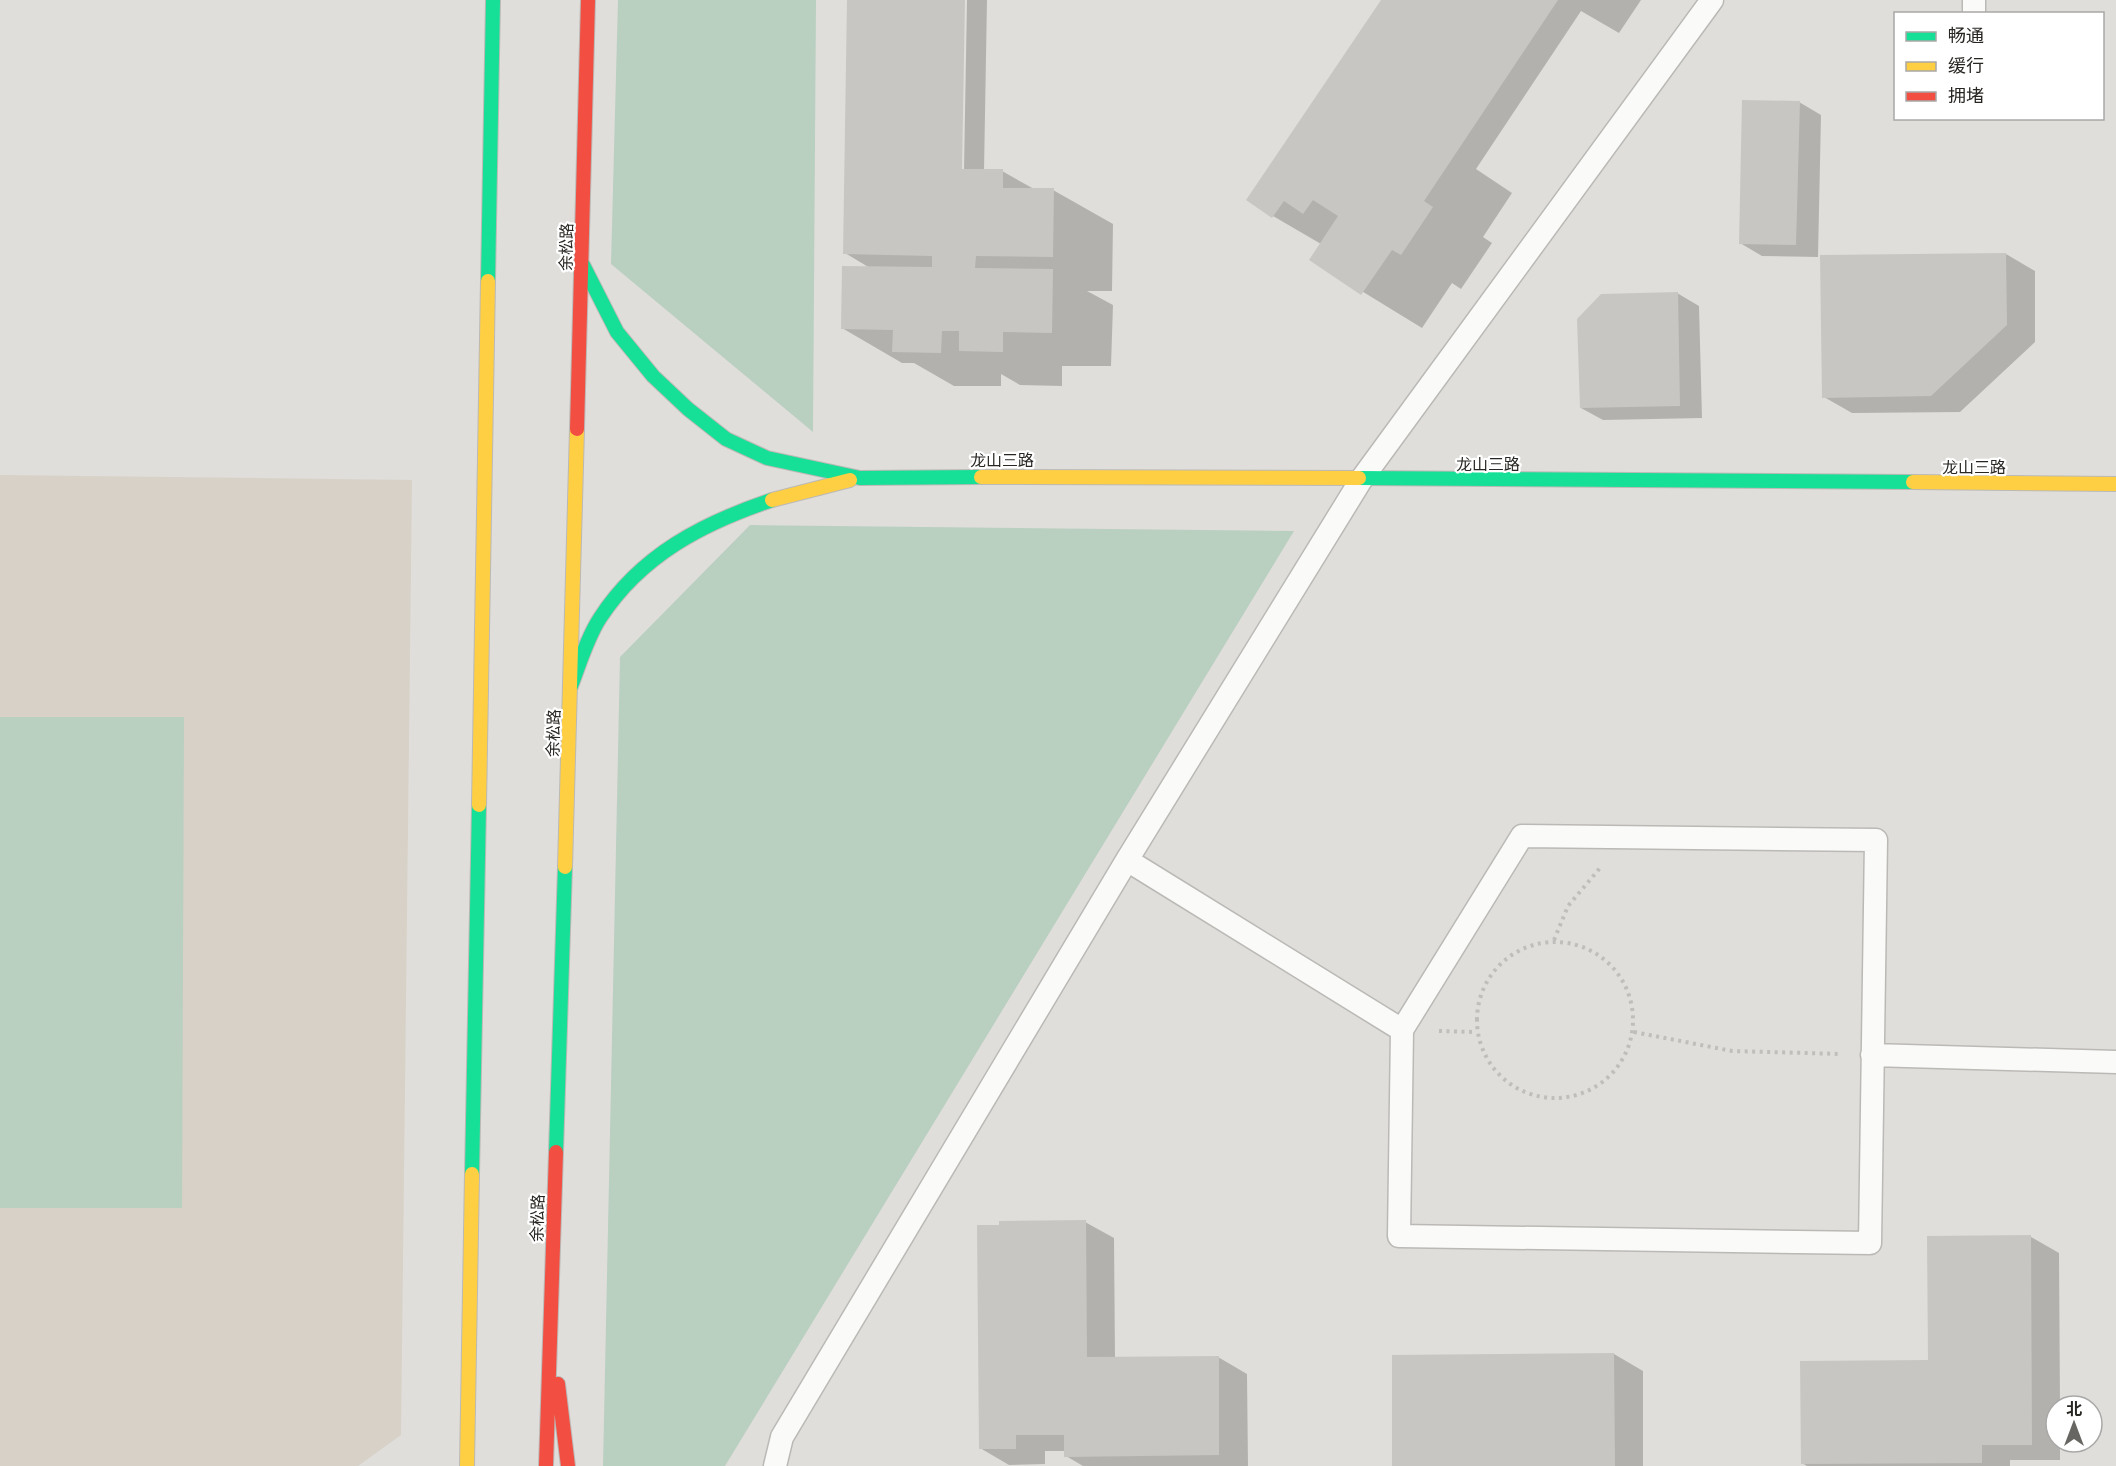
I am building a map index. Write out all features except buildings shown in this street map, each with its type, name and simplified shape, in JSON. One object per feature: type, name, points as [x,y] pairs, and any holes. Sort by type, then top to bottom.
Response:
[{"type":"main road","points":[[467,1466],[493,0]]},
{"type":"main road","name":"余松路","points":[[546,1466],[571,686],[588,0]]},
{"type":"main road","points":[[583,266],[617,332],[653,376],[688,409],[726,439],[767,458],[860,478]]},
{"type":"main road","name":"龙山三路","points":[[860,478],[1097,476],[1361,480],[2116,484]]},
{"type":"main road","points":[[571,686],[599,619],[624,585],[655,554],[700,527],[769,499],[860,478]]},
{"type":"main road","points":[[550,1318],[568,1466]]},
{"type":"lane","points":[[775,1466],[782,1437],[1127,860],[1361,480],[1712,0]]},
{"type":"lane","points":[[1522,836],[1876,840],[1870,1243],[1400,1236],[1402,1030],[1522,836]]},
{"type":"lane","points":[[1127,860],[1402,1030]]},
{"type":"lane","points":[[1872,1055],[2116,1062]]},
{"type":"path","points":[[1554,940],[1568,906],[1623,837]]},
{"type":"path","points":[[1554,940],[1598,953],[1628,987],[1634,1032],[1616,1073],[1577,1097],[1532,1097],[1494,1073],[1475,1032],[1482,987],[1511,953],[1554,940]]},
{"type":"path","points":[[1634,1032],[1732,1051],[1872,1055]]},
{"type":"shaded area","points":[[0,475],[412,480],[401,1435],[358,1466],[0,1466]]},
{"type":"green space","points":[[618,0],[816,0],[813,432],[611,264]]},
{"type":"green space","points":[[750,525],[1294,531],[725,1466],[603,1466],[620,657]]},
{"type":"green space","points":[[0,717],[184,717],[182,1208],[0,1208]]},
{"type":"traffic: fast","points":[[488,281],[493,0]]},
{"type":"traffic: fast","points":[[583,265],[617,332],[653,376],[688,409],[726,439],[767,458],[860,478],[981,477]]},
{"type":"traffic: fast","points":[[1359,478],[1913,482]]},
{"type":"traffic: fast","points":[[571,686],[595,626],[616,596],[634,576],[654,559],[698,531],[772,500]]},
{"type":"traffic: fast","points":[[472,1174],[479,805]]},
{"type":"traffic: fast","points":[[556,1152],[565,867]]},
{"type":"traffic: slow","points":[[479,805],[488,281]]},
{"type":"traffic: slow","points":[[565,867],[577,429]]},
{"type":"traffic: slow","points":[[981,477],[1359,478]]},
{"type":"traffic: slow","points":[[772,500],[850,480]]},
{"type":"traffic: slow","points":[[1913,482],[2116,484]]},
{"type":"traffic: slow","points":[[467,1466],[472,1174]]},
{"type":"traffic: jam","points":[[577,429],[588,0]]},
{"type":"traffic: jam","points":[[546,1466],[556,1152]]},
{"type":"traffic: jam","points":[[558,1384],[568,1466]]}]
